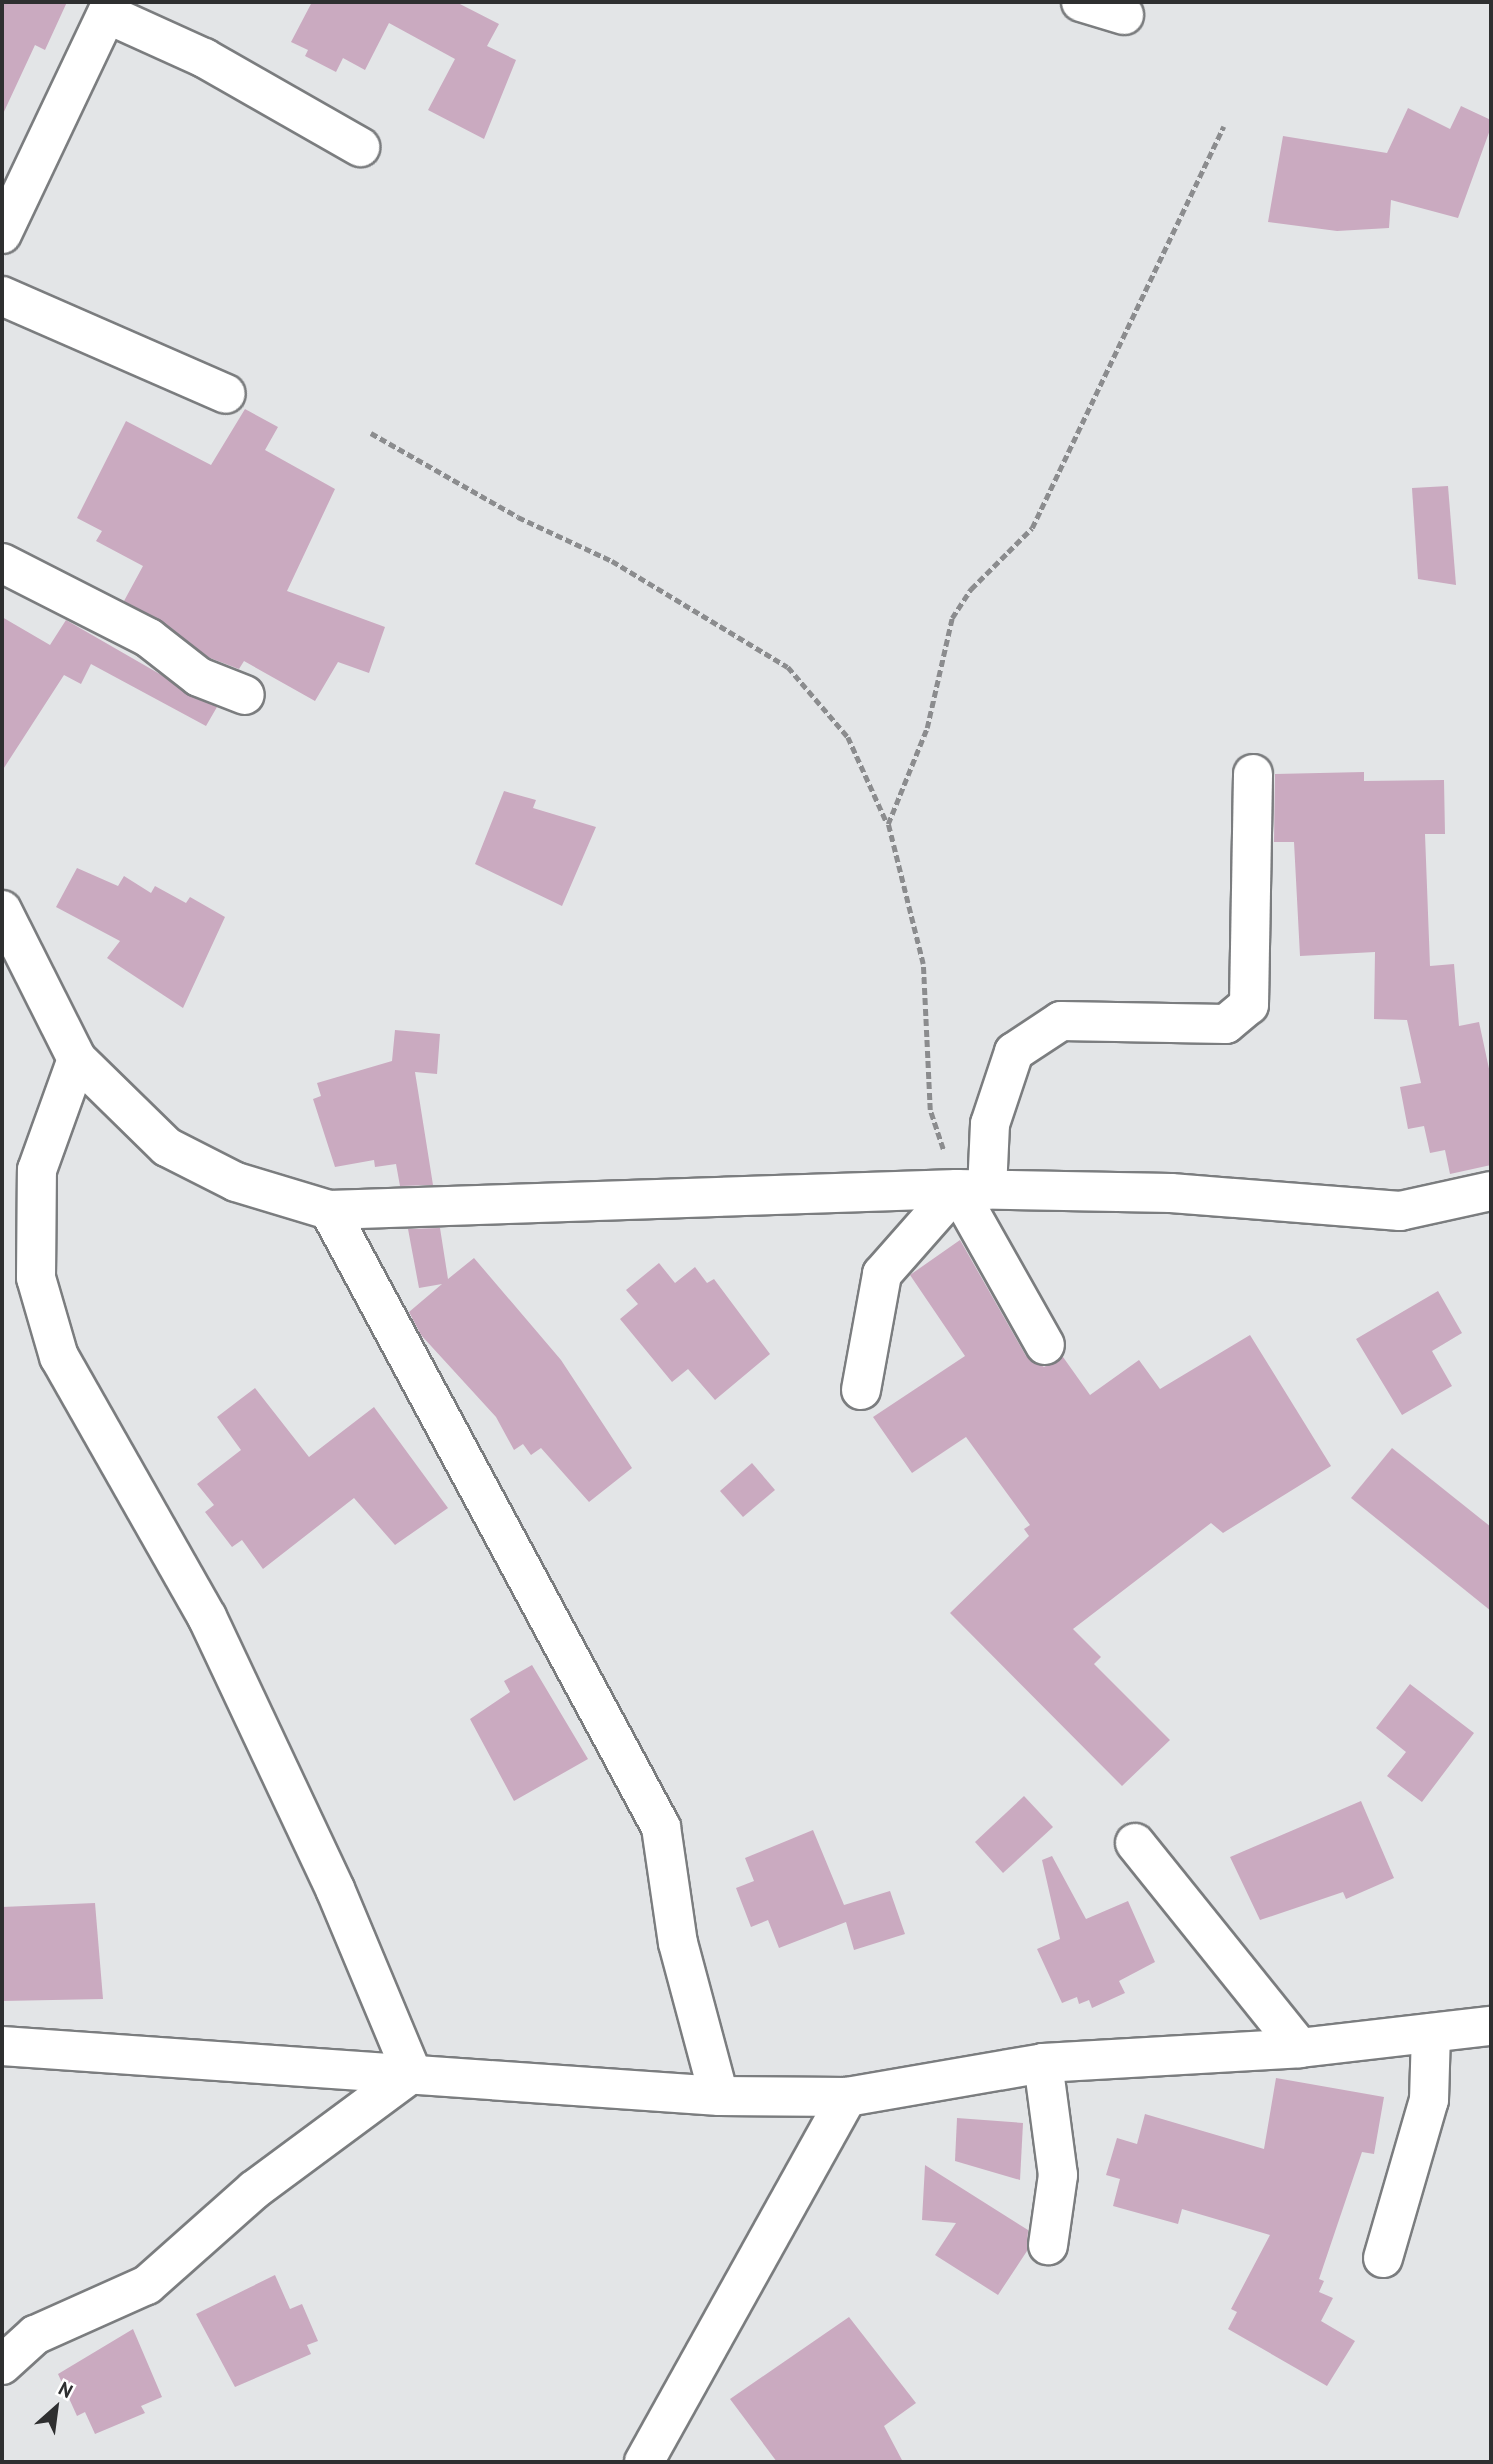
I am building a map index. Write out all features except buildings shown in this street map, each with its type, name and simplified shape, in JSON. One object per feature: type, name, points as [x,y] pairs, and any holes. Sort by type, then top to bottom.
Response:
[{"type":"street","points":[[1080,2],[1124,15]]},
{"type":"street","points":[[2,234],[110,8],[360,147]]},
{"type":"street","points":[[2,296],[226,394]]},
{"type":"street","points":[[2,563],[149,638],[199,677],[245,695]]},
{"type":"street","points":[[861,1390],[882,1274],[972,1190],[1014,1052],[1060,1021],[1226,1024],[1249,1005],[1253,774]]},
{"type":"street","points":[[2,910],[77,1059],[167,1147],[236,1182],[329,1210],[972,1190],[1171,1193],[1400,1211],[1491,1191]]},
{"type":"street","points":[[77,1059],[37,1170],[36,1278],[59,1357],[207,1617],[335,1889],[412,2073]]},
{"type":"street","points":[[972,1190],[1045,1345]]},
{"type":"street","points":[[329,1210],[661,1827],[678,1943],[719,2096]]},
{"type":"street","points":[[1135,1843],[1300,2048]]},
{"type":"street","points":[[2,2046],[719,2096],[847,2097],[1044,2063],[1300,2048],[1491,2026]]},
{"type":"street","points":[[1383,2258],[1429,2100],[1431,2033]]},
{"type":"street","points":[[1044,2063],[1058,2175],[1048,2245]]},
{"type":"street","points":[[2,2365],[35,2335],[147,2285],[254,2190],[412,2073]]},
{"type":"street","points":[[644,2462],[847,2097]]},
{"type":"path","points":[[887,824],[927,728],[952,618],[971,589],[1032,527],[1106,367],[1165,262],[1224,126]]},
{"type":"path","points":[[372,433],[518,517],[612,561],[788,667],[848,737],[887,824],[923,964],[930,1110],[972,1190]]}]
